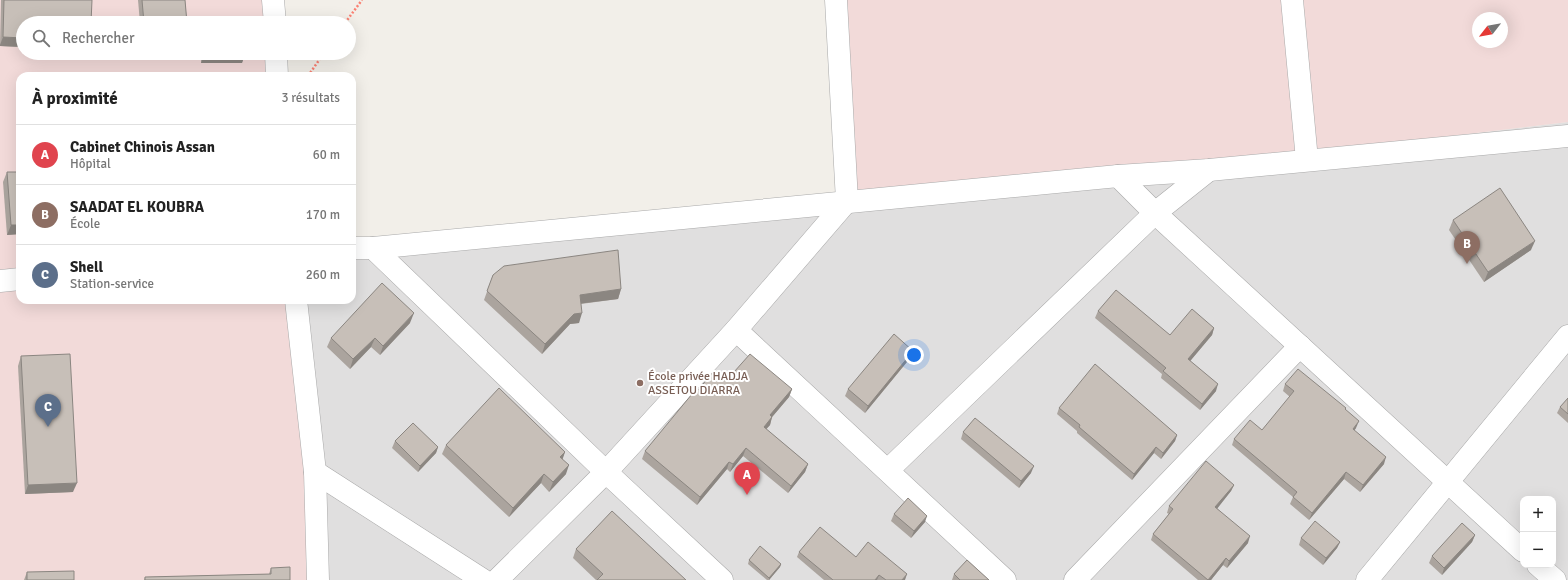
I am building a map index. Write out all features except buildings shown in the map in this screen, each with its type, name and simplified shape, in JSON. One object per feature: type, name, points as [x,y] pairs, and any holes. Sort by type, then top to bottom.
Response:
[{"type":"street","points":[[273,0],[274,16]]},
{"type":"street","points":[[497,580],[606,472],[736,330],[847,201],[836,0]]},
{"type":"street","points":[[1292,0],[1307,160]]},
{"type":"street","points":[[276,60],[277,72]]},
{"type":"street","points":[[362,248],[847,201],[1118,176],[1209,170],[1568,136]]},
{"type":"street","points":[[888,470],[1155,213],[1209,170]]},
{"type":"street","points":[[1118,176],[1155,213],[1520,548]]},
{"type":"street","points":[[362,248],[722,580]]},
{"type":"street","points":[[0,281],[16,279]]},
{"type":"street","points":[[296,304],[315,472],[318,580]]},
{"type":"street","points":[[736,330],[1005,580]]},
{"type":"street","points":[[1367,580],[1568,336]]},
{"type":"street","points":[[1075,580],[1300,346]]},
{"type":"street","points":[[315,472],[483,580]]},
{"type":"street","points":[[1541,568],[1555,580]]},
{"type":"path","points":[[351,16],[362,0]]},
{"type":"path","points":[[311,72],[319,60]]},
{"type":"shaded area","points":[[0,0],[273,0],[274,16],[16,16],[16,60],[276,60],[277,72],[16,72],[16,304],[296,304],[318,580],[0,580]]},
{"type":"shaded area","points":[[836,0],[1568,0],[1568,122],[1118,176],[847,201]]},
{"type":"shaded area","points":[[1568,122],[1568,580],[318,580],[296,304],[356,304],[356,245],[1118,176]]},
{"type":"place","name":"SAADAT EL KOUBRA","points":[[1467,264]]},
{"type":"place","name":"École privée HADJA ASSETOU DIARRA","points":[[640,383]]},
{"type":"place","name":"Shell","points":[[48,427]]},
{"type":"place","name":"Cabinet Chinois Assan","points":[[747,495]]}]
